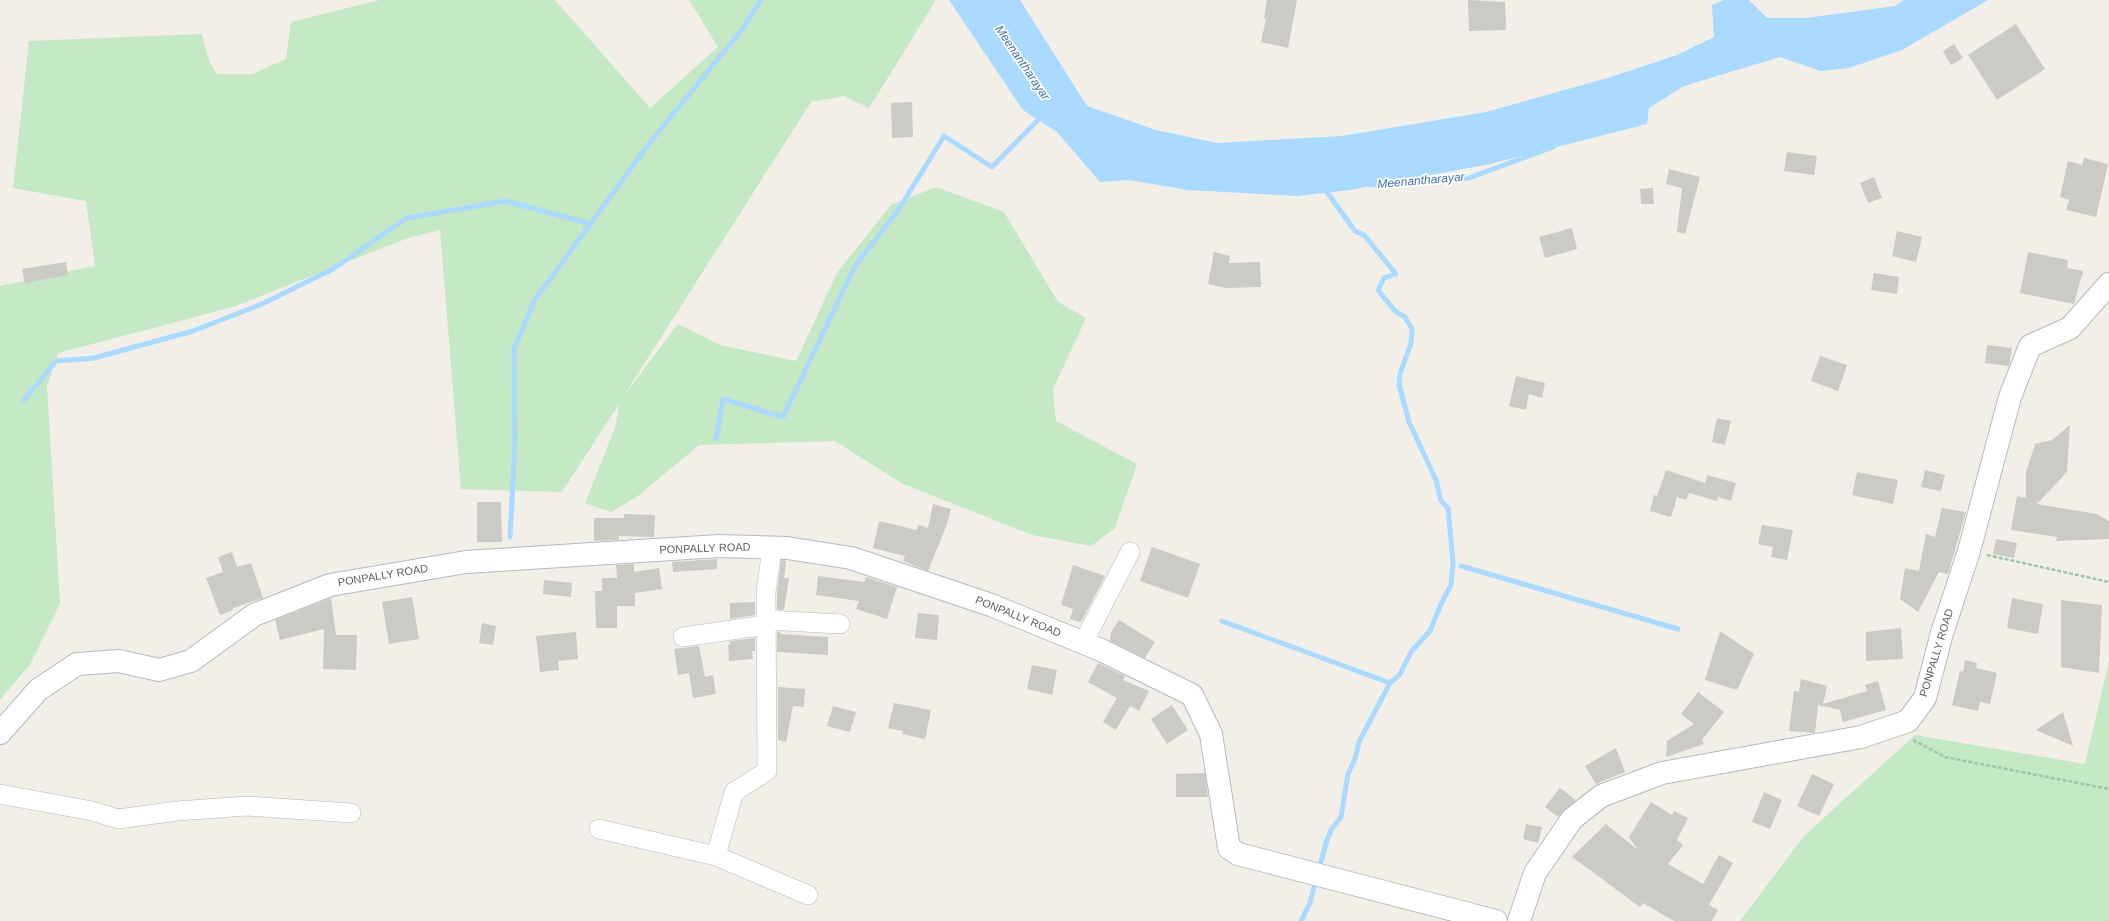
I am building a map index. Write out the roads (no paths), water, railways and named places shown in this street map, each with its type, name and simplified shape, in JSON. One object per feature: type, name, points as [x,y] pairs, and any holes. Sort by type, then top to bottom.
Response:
[{"type":"main road","name":"PONPALLY ROAD","points":[[1519,921],[1535,873],[1572,819],[1601,796],[1662,773],[1861,738],[1908,721],[1924,698],[1942,633],[1969,551],[2010,397],[2030,346],[2070,328],[2109,284]]},
{"type":"main road","name":"PONPALLY ROAD","points":[[0,733],[38,690],[77,664],[119,661],[159,670],[191,661],[254,615],[330,585],[466,562],[719,546],[787,548],[851,558],[991,605],[1083,643],[1192,695],[1212,734],[1229,848],[1238,854],[1496,921]]},
{"type":"street","points":[[716,856],[734,792],[766,771],[766,592],[772,548]]},
{"type":"street","points":[[1083,643],[1130,552]]},
{"type":"street","points":[[683,637],[766,623],[840,624]]},
{"type":"street","points":[[0,794],[92,811],[118,819],[177,811],[247,806],[351,813]]},
{"type":"street","points":[[599,829],[716,856],[808,895]]},
{"type":"water","points":[[949,0],[1020,0],[1087,106],[1156,130],[1217,143],[1342,136],[1486,112],[1611,77],[1677,55],[1714,37],[1712,5],[1724,0],[1749,0],[1767,18],[1806,18],[1895,6],[1904,0],[1988,0],[1902,50],[1849,68],[1821,71],[1780,57],[1684,86],[1649,108],[1647,124],[1490,164],[1350,190],[1297,196],[1188,190],[1129,180],[1100,182],[1057,132],[1023,110]]},
{"type":"waterway","points":[[510,537],[515,443],[514,349],[534,301],[648,145],[744,27],[761,0]]},
{"type":"waterway","points":[[716,439],[723,399],[783,417],[855,266],[899,209],[944,136],[992,167],[1042,116]]},
{"type":"waterway","name":"Meenantharayar","points":[[1371,185],[1469,178],[1553,147]]},
{"type":"waterway","points":[[1319,869],[1331,830],[1341,817],[1348,774],[1355,759],[1359,742],[1390,683],[1400,674],[1411,652],[1430,631],[1441,604],[1451,585],[1453,563],[1448,508],[1441,501],[1436,480],[1409,422],[1399,384],[1400,374],[1411,343],[1412,329],[1405,317],[1395,311],[1378,290],[1384,278],[1396,274],[1364,235],[1355,231],[1324,188]]},
{"type":"waterway","points":[[24,400],[56,361],[94,358],[193,331],[262,304],[333,269],[407,218],[506,201],[591,224]]},
{"type":"waterway","points":[[1461,566],[1678,629]]},
{"type":"waterway","points":[[1222,621],[1390,683]]},
{"type":"waterway","points":[[1301,921],[1310,903],[1316,879]]}]
